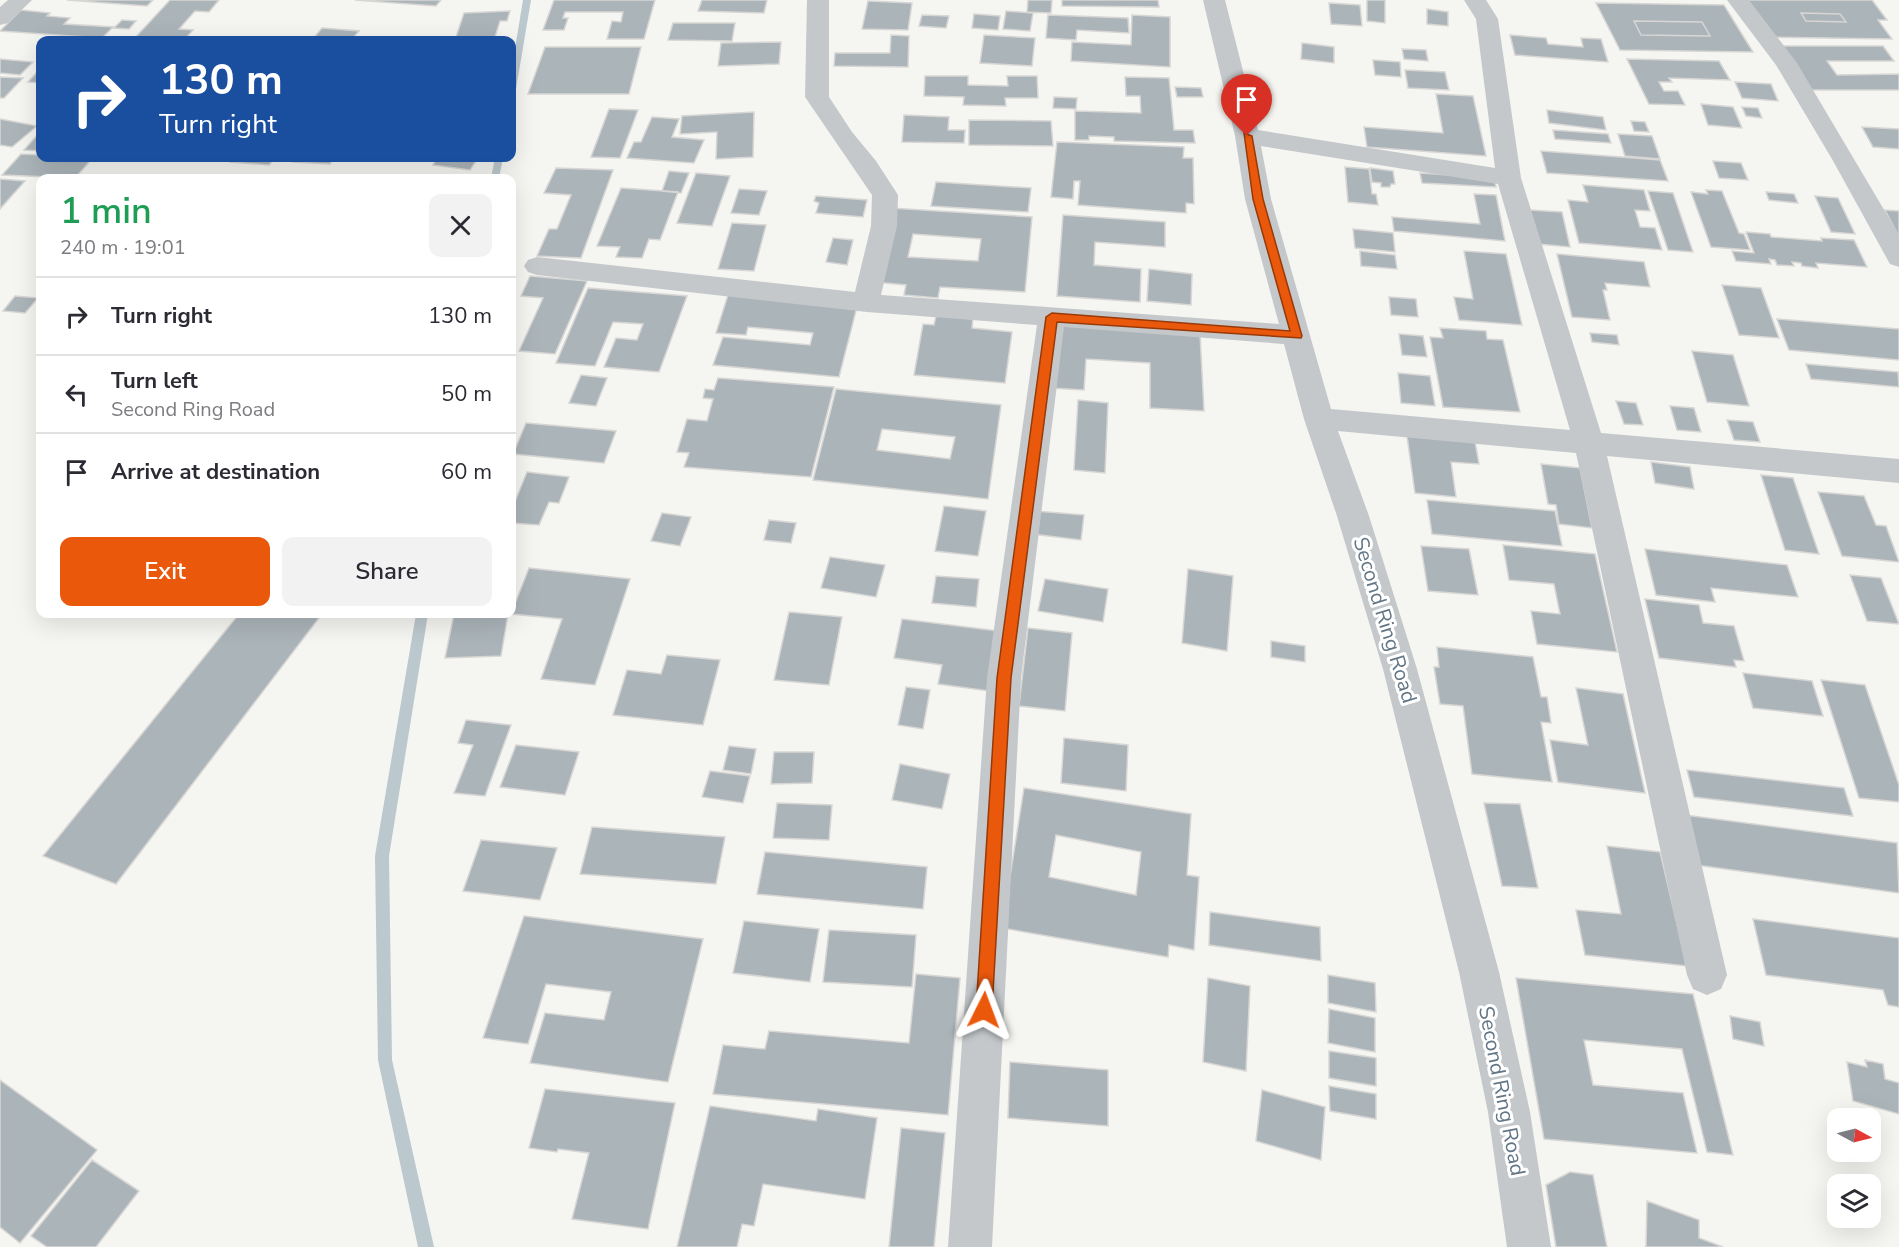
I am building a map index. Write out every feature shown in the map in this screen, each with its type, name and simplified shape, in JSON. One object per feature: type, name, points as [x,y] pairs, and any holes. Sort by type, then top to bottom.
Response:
[{"type":"street","points":[[0,18],[21,0]]},
{"type":"street","points":[[818,0],[817,97],[885,195],[884,226],[869,283],[867,303]]},
{"type":"street","name":"Second Ring Road","points":[[1214,0],[1247,136],[1258,199],[1319,418],[1353,516],[1397,658],[1438,809],[1479,972],[1509,1112],[1529,1247]]},
{"type":"street","points":[[1475,0],[1487,19],[1509,178],[1589,443],[1707,975]]},
{"type":"street","points":[[1738,0],[1786,63],[1844,159],[1899,258]]},
{"type":"street","points":[[1247,136],[1509,178]]},
{"type":"street","points":[[537,266],[867,303],[1297,336]]},
{"type":"street","points":[[970,1247],[1004,678],[1052,317]]},
{"type":"street","points":[[1319,418],[1783,463],[1899,471]]},
{"type":"building","points":[[67,0],[153,0],[147,6]]},
{"type":"building","points":[[170,0],[219,0],[209,12],[195,11],[179,29],[193,30],[188,36],[137,36]]},
{"type":"building","points":[[355,0],[441,0],[436,6]]},
{"type":"building","points":[[554,0],[655,0],[644,39],[607,39],[612,21],[621,22],[623,12],[565,12],[563,18],[568,18],[564,30],[543,30]]},
{"type":"building","points":[[702,0],[767,0],[764,13],[698,11]]},
{"type":"building","points":[[1028,0],[1052,0],[1051,13],[1027,12]]},
{"type":"building","points":[[1062,0],[1158,0],[1159,7],[1062,6]]},
{"type":"building","points":[[1367,0],[1385,0],[1385,23],[1367,21]]},
{"type":"building","points":[[1745,0],[1872,0],[1887,20],[1878,20],[1892,39],[1768,37]],"holes":[[[1801,13],[1840,14],[1846,22],[1806,21]]]},
{"type":"building","points":[[868,1],[912,3],[908,30],[862,29]]},
{"type":"building","points":[[1329,3],[1360,5],[1362,26],[1331,24]]},
{"type":"building","points":[[1596,3],[1724,5],[1753,52],[1620,50]],"holes":[[[1634,21],[1702,22],[1710,36],[1641,35]]]},
{"type":"building","points":[[1427,9],[1448,12],[1448,26],[1427,24]]},
{"type":"building","points":[[21,10],[70,18],[64,24],[113,27],[104,36],[0,31]]},
{"type":"building","points":[[510,11],[507,21],[500,21],[495,36],[456,36],[464,13]]},
{"type":"building","points":[[1006,11],[1033,13],[1030,31],[1003,29]]},
{"type":"building","points":[[1801,13],[1840,14],[1846,22],[1806,21]]},
{"type":"building","points":[[974,14],[1000,16],[998,30],[972,28]]},
{"type":"building","points":[[922,15],[949,16],[946,28],[919,26]]},
{"type":"building","points":[[1048,15],[1128,18],[1129,33],[1077,30],[1076,40],[1046,38]]},
{"type":"building","points":[[1132,15],[1170,17],[1170,67],[1071,61],[1072,42],[1131,45]]},
{"type":"building","points":[[122,20],[136,21],[129,29],[114,28]]},
{"type":"building","points":[[1634,21],[1702,22],[1710,36],[1641,35]]},
{"type":"building","points":[[673,23],[735,23],[732,41],[668,40]]},
{"type":"building","points":[[322,28],[359,31],[355,36],[315,36]]},
{"type":"building","points":[[891,35],[909,36],[908,67],[834,66],[835,53],[890,53]]},
{"type":"building","points":[[984,35],[1035,38],[1032,66],[980,63]]},
{"type":"building","points":[[1510,35],[1546,38],[1548,44],[1583,47],[1581,38],[1601,39],[1608,62],[1515,55]]},
{"type":"building","points":[[781,42],[779,64],[718,66],[721,43]]},
{"type":"building","points":[[1302,43],[1334,47],[1334,63],[1301,59]]},
{"type":"building","points":[[1779,46],[1883,46],[1894,61],[1827,61],[1837,75],[1899,74],[1899,90],[1810,90]]},
{"type":"building","points":[[545,47],[641,47],[629,94],[528,94]]},
{"type":"building","points":[[1402,49],[1426,50],[1428,61],[1404,59]]},
{"type":"building","points":[[0,59],[33,62],[20,75],[0,73]]},
{"type":"building","points":[[1627,59],[1719,61],[1730,80],[1669,78],[1672,82],[1659,82],[1664,91],[1678,91],[1685,105],[1649,104]]},
{"type":"building","points":[[1373,60],[1400,62],[1401,77],[1375,75]]},
{"type":"building","points":[[1405,70],[1445,72],[1449,90],[1408,88]]},
{"type":"building","points":[[36,73],[36,83],[28,82]]},
{"type":"building","points":[[925,76],[968,76],[968,85],[1008,86],[1007,76],[1037,76],[1038,98],[1005,98],[1006,106],[963,105],[964,97],[924,96]]},
{"type":"building","points":[[0,77],[23,78],[4,98],[0,98]]},
{"type":"building","points":[[1125,77],[1169,78],[1174,130],[1193,130],[1195,143],[1114,141],[1114,137],[1089,136],[1089,140],[1075,140],[1075,111],[1141,113],[1140,96],[1126,96]]},
{"type":"building","points":[[1735,82],[1771,84],[1778,101],[1742,98]]},
{"type":"building","points":[[1175,87],[1201,88],[1203,97],[1177,97]]},
{"type":"building","points":[[1436,94],[1473,96],[1486,156],[1367,147],[1364,127],[1443,133]]},
{"type":"building","points":[[1054,97],[1077,98],[1076,109],[1053,108]]},
{"type":"building","points":[[1701,104],[1733,107],[1742,128],[1708,125]]},
{"type":"building","points":[[1742,107],[1758,108],[1762,118],[1746,116]]},
{"type":"building","points":[[609,109],[638,110],[620,158],[591,157]]},
{"type":"building","points":[[1547,110],[1603,117],[1606,130],[1549,123]]},
{"type":"building","points":[[754,112],[753,157],[716,159],[717,132],[680,134],[682,116]]},
{"type":"building","points":[[904,115],[949,117],[948,130],[965,130],[964,143],[902,142]]},
{"type":"building","points":[[652,117],[679,119],[672,137],[704,140],[694,163],[627,158],[634,142],[641,142]]},
{"type":"building","points":[[0,119],[36,126],[12,147],[0,145]]},
{"type":"building","points":[[969,120],[1051,121],[1053,146],[969,145]]},
{"type":"building","points":[[1631,121],[1645,122],[1649,132],[1634,131]]},
{"type":"building","points":[[1862,127],[1899,129],[1899,149],[1873,147]]},
{"type":"building","points":[[1553,130],[1608,134],[1611,143],[1555,139]]},
{"type":"building","points":[[1618,134],[1652,136],[1660,159],[1625,156]]},
{"type":"building","points":[[36,136],[36,151],[24,150]]},
{"type":"building","points":[[1057,142],[1184,147],[1183,158],[1193,158],[1194,204],[1186,203],[1186,213],[1078,205],[1080,181],[1074,181],[1073,199],[1051,197]]},
{"type":"building","points":[[1541,151],[1660,160],[1668,181],[1547,173]]},
{"type":"building","points":[[21,154],[36,155],[36,162],[89,162],[79,174],[36,174],[36,176],[2,175]]},
{"type":"building","points":[[1713,161],[1741,163],[1748,180],[1719,178]]},
{"type":"building","points":[[230,162],[272,162],[269,165]]},
{"type":"building","points":[[293,162],[331,162],[330,164]]},
{"type":"building","points":[[435,162],[475,162],[470,170],[433,165]]},
{"type":"building","points":[[1345,167],[1369,169],[1372,194],[1376,194],[1378,205],[1348,202]]},
{"type":"building","points":[[556,168],[613,170],[581,258],[537,256],[549,229],[557,229],[571,195],[544,193]]},
{"type":"building","points":[[1370,168],[1393,171],[1395,184],[1391,184],[1390,187],[1381,187],[1381,183],[1372,182]]},
{"type":"building","points":[[669,171],[689,173],[681,193],[662,191]]},
{"type":"building","points":[[696,173],[730,176],[712,226],[677,223]]},
{"type":"building","points":[[1420,173],[1494,178],[1496,187],[1422,183]]},
{"type":"building","points":[[0,179],[25,181],[0,209]]},
{"type":"building","points":[[936,182],[1031,188],[1028,212],[931,206]]},
{"type":"building","points":[[1583,185],[1644,190],[1650,211],[1635,210],[1640,227],[1655,228],[1662,250],[1579,243],[1568,200],[1588,202]]},
{"type":"building","points":[[621,188],[678,192],[660,240],[649,239],[642,258],[616,257],[620,247],[597,246]]},
{"type":"building","points":[[739,189],[767,191],[759,215],[731,213]]},
{"type":"building","points":[[1706,190],[1722,191],[1739,233],[1744,234],[1750,250],[1711,247],[1691,192],[1708,194]]},
{"type":"building","points":[[1648,191],[1673,193],[1693,252],[1668,250]]},
{"type":"building","points":[[1766,192],[1794,194],[1798,203],[1769,200]]},
{"type":"building","points":[[1474,194],[1496,195],[1505,241],[1394,231],[1392,217],[1480,224]]},
{"type":"building","points":[[816,196],[867,200],[863,217],[816,213],[819,203],[814,201]]},
{"type":"building","points":[[1815,196],[1838,198],[1855,234],[1831,232]]},
{"type":"building","points":[[890,208],[1032,217],[1025,292],[940,287],[938,298],[904,295],[906,285],[875,282]],"holes":[[[913,234],[981,239],[978,261],[908,257]]]},
{"type":"building","points":[[1530,210],[1562,212],[1570,247],[1538,244]]},
{"type":"building","points":[[1885,210],[1899,211],[1899,237]]},
{"type":"building","points":[[1063,215],[1165,222],[1165,247],[1095,242],[1094,265],[1141,269],[1140,302],[1057,296]]},
{"type":"building","points":[[732,223],[766,225],[754,271],[718,269]]},
{"type":"building","points":[[1353,229],[1393,233],[1395,252],[1355,248]]},
{"type":"building","points":[[1746,232],[1770,234],[1771,237],[1822,241],[1821,238],[1854,240],[1867,267],[1816,263],[1818,268],[1792,262],[1794,266],[1777,265],[1775,260],[1769,259],[1771,264],[1736,261],[1732,251],[1754,253]]},
{"type":"building","points":[[833,238],[853,240],[847,265],[826,262]]},
{"type":"building","points":[[1360,251],[1395,255],[1397,269],[1361,266]]},
{"type":"building","points":[[1464,251],[1506,254],[1522,325],[1459,320],[1454,297],[1473,299]]},
{"type":"building","points":[[1557,254],[1644,262],[1650,287],[1605,283],[1607,290],[1603,290],[1610,320],[1572,317]]},
{"type":"building","points":[[1149,269],[1192,274],[1191,305],[1147,301]]},
{"type":"building","points":[[530,276],[587,281],[555,354],[519,351],[543,298],[521,296]]},
{"type":"building","points":[[1722,285],[1761,288],[1779,338],[1739,335]]},
{"type":"building","points":[[588,288],[687,296],[659,372],[604,367],[616,338],[637,340],[643,324],[613,322],[595,366],[556,363]]},
{"type":"building","points":[[728,295],[857,307],[839,377],[713,365],[723,337],[810,345],[813,333],[748,327],[746,335],[716,333]]},
{"type":"building","points":[[15,296],[36,298],[25,313],[3,311]]},
{"type":"building","points":[[1389,297],[1416,299],[1418,317],[1391,315]]},
{"type":"building","points":[[936,316],[973,318],[972,328],[1012,332],[1005,383],[914,375],[923,324],[934,325]]},
{"type":"building","points":[[1777,319],[1899,329],[1899,360],[1789,350]]},
{"type":"building","points":[[1053,324],[1200,334],[1204,411],[1150,408],[1150,363],[1086,359],[1084,390],[1050,388]]},
{"type":"building","points":[[1440,328],[1486,331],[1487,339],[1503,340],[1520,412],[1443,407],[1430,337],[1443,338]]},
{"type":"building","points":[[1590,333],[1617,335],[1619,345],[1592,342]]},
{"type":"building","points":[[1399,334],[1423,336],[1427,357],[1402,355]]},
{"type":"building","points":[[1692,351],[1733,355],[1749,406],[1707,402]]},
{"type":"building","points":[[1806,364],[1898,372],[1899,387],[1811,379]]},
{"type":"building","points":[[1398,373],[1430,376],[1435,406],[1401,403]]},
{"type":"building","points":[[581,375],[607,378],[596,406],[569,403]]},
{"type":"building","points":[[718,378],[834,387],[811,477],[684,467],[689,453],[677,452],[687,419],[707,421],[713,399],[703,398],[705,389],[714,390]]},
{"type":"building","points":[[836,389],[1001,405],[988,499],[813,480]],"holes":[[[882,429],[955,437],[950,459],[877,450]]]},
{"type":"building","points":[[1078,400],[1108,403],[1105,473],[1074,470]]},
{"type":"building","points":[[1616,401],[1636,403],[1643,425],[1624,424]]},
{"type":"building","points":[[1670,406],[1694,408],[1701,432],[1677,430]]},
{"type":"building","points":[[1727,420],[1753,422],[1760,442],[1734,440]]},
{"type":"building","points":[[526,423],[616,431],[604,463],[516,454],[516,447]]},
{"type":"building","points":[[1407,436],[1475,441],[1479,464],[1451,462],[1456,497],[1415,493]]},
{"type":"building","points":[[1651,462],[1690,467],[1694,489],[1655,483]]},
{"type":"building","points":[[1541,464],[1580,468],[1592,528],[1559,524],[1556,505],[1548,504]]},
{"type":"building","points":[[527,472],[569,477],[559,503],[549,502],[539,525],[516,523],[516,499]]},
{"type":"building","points":[[1761,475],[1793,478],[1819,554],[1785,550]]},
{"type":"building","points":[[1818,492],[1864,496],[1876,525],[1886,526],[1899,562],[1842,556]]},
{"type":"building","points":[[1427,500],[1555,511],[1562,546],[1432,534]]},
{"type":"building","points":[[944,506],[986,511],[978,556],[935,551]]},
{"type":"building","points":[[1035,511],[1084,515],[1081,540],[1032,534]]},
{"type":"building","points":[[662,513],[691,517],[680,546],[651,541]]},
{"type":"building","points":[[769,520],[796,523],[791,543],[764,540]]},
{"type":"building","points":[[1503,545],[1595,554],[1617,652],[1537,644],[1531,611],[1560,614],[1554,584],[1509,580]]},
{"type":"building","points":[[1421,546],[1469,549],[1478,595],[1428,591]]},
{"type":"building","points":[[1645,549],[1787,565],[1798,597],[1711,588],[1715,602],[1656,595]]},
{"type":"building","points":[[830,557],[885,565],[876,597],[821,588]]},
{"type":"building","points":[[529,568],[630,579],[595,685],[541,679],[562,619],[516,614],[516,601]]},
{"type":"building","points":[[1188,569],[1233,576],[1227,651],[1182,643]]},
{"type":"building","points":[[1850,575],[1881,578],[1899,624],[1867,621]]},
{"type":"building","points":[[936,576],[979,579],[976,607],[932,603]]},
{"type":"building","points":[[1045,579],[1108,589],[1103,622],[1038,611]]},
{"type":"building","points":[[1645,599],[1699,605],[1703,623],[1734,626],[1744,661],[1734,660],[1736,667],[1659,658]]},
{"type":"building","points":[[789,612],[842,617],[829,685],[774,680]]},
{"type":"building","points":[[236,618],[319,618],[116,884],[43,856]]},
{"type":"building","points":[[453,618],[507,618],[501,656],[445,658]]},
{"type":"building","points":[[902,619],[998,631],[989,691],[938,684],[942,665],[894,658]]},
{"type":"building","points":[[1028,628],[1072,633],[1065,711],[1019,706]]},
{"type":"building","points":[[1271,641],[1305,646],[1305,662],[1271,657]]},
{"type":"building","points":[[1437,647],[1533,657],[1541,697],[1547,697],[1551,723],[1541,722],[1552,782],[1472,774],[1463,706],[1440,704],[1434,667],[1439,667]]},
{"type":"building","points":[[667,655],[720,660],[703,725],[613,715],[627,670],[661,674]]},
{"type":"building","points":[[1743,673],[1812,681],[1823,716],[1753,708]]},
{"type":"building","points":[[1821,680],[1865,685],[1899,785],[1899,802],[1859,798]]},
{"type":"building","points":[[906,687],[930,690],[923,729],[898,725]]},
{"type":"building","points":[[1576,688],[1623,694],[1645,793],[1558,782],[1550,740],[1588,745]]},
{"type":"building","points":[[466,720],[511,725],[485,796],[454,793],[473,745],[458,743]]},
{"type":"building","points":[[1064,738],[1128,745],[1126,791],[1061,783]]},
{"type":"building","points":[[516,745],[579,752],[565,795],[500,787]]},
{"type":"building","points":[[729,746],[756,749],[751,774],[723,770]]},
{"type":"building","points":[[774,752],[814,752],[812,783],[771,784]]},
{"type":"building","points":[[900,764],[950,774],[942,809],[892,800]]},
{"type":"building","points":[[1687,770],[1844,788],[1853,816],[1694,797]]},
{"type":"building","points":[[710,771],[750,776],[743,803],[702,797]]},
{"type":"building","points":[[1024,788],[1191,814],[1187,875],[1199,877],[1194,950],[1169,945],[1168,957],[1002,928]],"holes":[[[1056,835],[1141,852],[1136,895],[1049,877]]]},
{"type":"building","points":[[777,803],[832,805],[829,840],[773,838]]},
{"type":"building","points":[[1484,803],[1520,804],[1538,888],[1502,886]]},
{"type":"building","points":[[1685,815],[1897,843],[1899,893],[1696,865]]},
{"type":"building","points":[[592,827],[725,837],[716,884],[580,874]]},
{"type":"building","points":[[481,840],[557,848],[540,900],[463,891]]},
{"type":"building","points":[[1607,846],[1660,852],[1687,966],[1585,955],[1576,910],[1621,914]]},
{"type":"building","points":[[765,852],[927,867],[923,909],[757,894]]},
{"type":"building","points":[[1210,912],[1320,927],[1321,961],[1209,945]]},
{"type":"building","points":[[524,916],[703,939],[668,1082],[530,1063],[545,1013],[604,1020],[611,992],[546,984],[528,1044],[483,1038]]},
{"type":"building","points":[[1753,919],[1899,938],[1899,1007],[1888,1005],[1883,990],[1766,975]]},
{"type":"building","points":[[744,921],[819,929],[810,982],[733,973]]},
{"type":"building","points":[[829,930],[916,935],[912,987],[823,982]]},
{"type":"building","points":[[916,974],[960,978],[948,1115],[713,1094],[723,1045],[765,1049],[769,1031],[909,1043]]},
{"type":"building","points":[[1328,975],[1375,983],[1376,1012],[1328,1003]]},
{"type":"building","points":[[1208,978],[1250,986],[1246,1071],[1203,1062]]},
{"type":"building","points":[[1516,978],[1693,994],[1733,1155],[1707,1152],[1682,1049],[1584,1040],[1593,1085],[1683,1093],[1697,1153],[1544,1139]]},
{"type":"building","points":[[1329,1009],[1375,1018],[1375,1052],[1328,1043]]},
{"type":"building","points":[[1730,1016],[1760,1022],[1764,1046],[1733,1039]]},
{"type":"building","points":[[1329,1051],[1376,1058],[1376,1086],[1329,1078]]},
{"type":"building","points":[[1865,1060],[1883,1064],[1885,1079],[1899,1083],[1899,1114],[1853,1101],[1847,1062],[1867,1067]]},
{"type":"building","points":[[1010,1062],[1108,1070],[1108,1126],[1008,1118]]},
{"type":"building","points":[[0,1080],[97,1150],[20,1243],[0,1227]]},
{"type":"building","points":[[1329,1086],[1376,1094],[1376,1119],[1330,1111]]},
{"type":"building","points":[[545,1089],[675,1103],[648,1229],[572,1219],[589,1153],[529,1148]]},
{"type":"building","points":[[1262,1090],[1325,1107],[1321,1160],[1256,1141]]},
{"type":"building","points":[[710,1106],[816,1121],[818,1109],[877,1118],[865,1199],[763,1184],[754,1226],[742,1224],[737,1247],[677,1247]]},
{"type":"building","points":[[901,1128],[945,1133],[934,1247],[889,1247]]},
{"type":"building","points":[[92,1160],[139,1191],[96,1247],[47,1247],[31,1236]]},
{"type":"building","points":[[1570,1172],[1593,1175],[1607,1247],[1556,1247],[1546,1185]]},
{"type":"building","points":[[1647,1201],[1699,1220],[1699,1238],[1723,1247],[1646,1247]]},
{"type":"waterway","points":[[516,65],[527,0]]},
{"type":"waterway","points":[[496,174],[498,162]]},
{"type":"waterway","points":[[421,618],[382,856],[385,1060],[426,1247]]},
{"type":"route","points":[[984,1010],[1004,678],[1052,317],[1297,336],[1258,199],[1247,136]]}]
